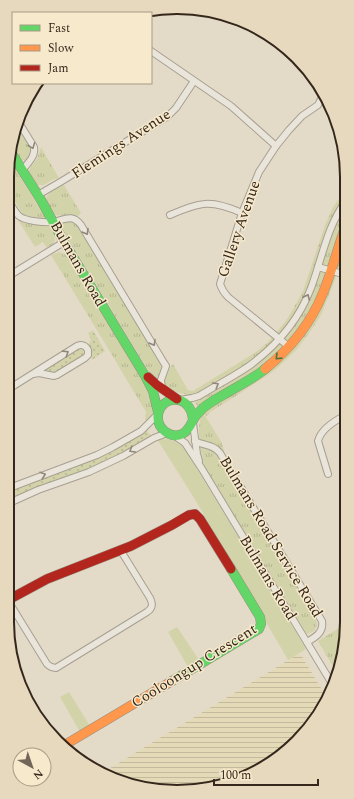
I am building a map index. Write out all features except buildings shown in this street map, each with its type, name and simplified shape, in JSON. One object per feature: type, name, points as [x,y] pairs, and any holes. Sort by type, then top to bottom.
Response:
[{"type":"street","points":[[152,52],[231,106],[276,146]]},
{"type":"street","name":"Flemings Avenue","points":[[38,195],[168,116],[176,108],[194,81]]},
{"type":"street","name":"Gallery Avenue","points":[[279,339],[228,297],[221,289],[220,284],[242,213],[259,172],[276,146],[302,116],[318,105],[321,101]]},
{"type":"street","points":[[22,128],[35,151],[32,158],[22,171]]},
{"type":"street","name":"Bulmans Road","points":[[15,159],[38,195],[64,242],[144,374],[152,391],[158,414]]},
{"type":"street","points":[[170,216],[188,207],[207,203],[218,204],[242,213]]},
{"type":"street","points":[[14,209],[21,218],[41,222],[54,222],[66,218],[72,218],[78,221],[166,366],[161,380],[162,388]]},
{"type":"street","points":[[14,486],[97,455],[141,431],[158,414],[165,402],[199,396],[248,366],[261,356],[279,339],[295,319],[304,304],[311,289],[331,228],[340,211]]},
{"type":"street","points":[[158,414],[159,426],[162,430],[171,434],[181,435],[190,428],[197,414],[209,403],[261,372],[275,360],[299,335],[310,320],[319,303],[331,271],[340,240]]},
{"type":"street","points":[[14,273],[64,242]]},
{"type":"street","points":[[318,267],[340,273]]},
{"type":"street","points":[[279,339],[288,346]]},
{"type":"street","points":[[14,386],[77,346],[84,345],[88,350],[88,355],[85,358],[57,375],[54,376],[39,373],[33,374]]},
{"type":"street","name":"Bulmans Road","points":[[144,374],[179,400]]},
{"type":"street","points":[[179,400],[189,405],[192,410],[193,421]]},
{"type":"street","points":[[328,474],[318,441],[322,433],[340,419]]},
{"type":"street","name":"Bulmans Road","points":[[193,421],[197,454],[202,468]]},
{"type":"street","points":[[14,501],[38,490],[89,472],[123,456],[154,438],[171,434]]},
{"type":"street","name":"Bulmans Road","points":[[171,434],[185,443],[202,468],[329,679]]},
{"type":"street","name":"Bulmans Road Service Road","points":[[195,441],[203,445],[214,447],[220,453],[322,621],[323,625],[319,634],[307,642]]},
{"type":"street","name":"Cooloongup Crescent","points":[[14,596],[47,579],[121,551],[172,525],[184,517],[194,514],[200,518],[260,617],[261,624],[259,629],[68,743]]},
{"type":"street","points":[[14,611],[49,667],[56,668],[147,612],[151,608],[152,605],[150,598],[121,551]]},
{"type":"shaded area","points":[[300,653],[324,693],[313,713],[284,745],[268,758],[239,773],[198,784],[166,785],[145,782],[108,769]]},
{"type":"green space","points":[[21,131],[32,151],[30,156],[25,161],[21,160],[16,152]]},
{"type":"green space","points":[[41,147],[59,178],[44,185],[37,185],[29,171],[37,159]]},
{"type":"green space","points":[[14,167],[46,219],[23,215],[14,200]]},
{"type":"green space","points":[[64,185],[81,213],[77,217],[56,215],[46,200],[49,194]]},
{"type":"green space","points":[[340,197],[340,264],[321,315],[297,349],[275,370],[210,412],[207,416],[204,414],[222,443],[230,476],[316,619],[316,629],[307,634],[204,466],[199,432],[199,425],[203,412],[189,395],[171,390],[166,385],[165,381],[169,369],[173,364],[188,390],[193,391],[256,352],[268,342],[285,322],[303,291],[325,225],[333,207]]},
{"type":"green space","points":[[18,220],[29,224],[50,227],[55,237],[53,244],[47,248],[43,242],[35,247]]},
{"type":"green space","points":[[70,221],[77,223],[162,363],[163,368],[159,380],[151,375],[62,228],[61,225],[63,222]]},
{"type":"green space","points":[[59,252],[68,257],[148,389],[152,398],[154,410],[147,422],[145,419],[146,412],[51,255]]},
{"type":"green space","points":[[93,330],[105,351],[92,360],[87,345],[91,339],[88,333]]},
{"type":"green space","points":[[78,348],[82,349],[84,352],[83,355],[53,374],[47,373],[46,371],[48,366]]},
{"type":"green space","points":[[147,430],[151,436],[101,464],[14,498],[14,491],[100,457]]},
{"type":"green space","points":[[157,439],[172,440],[179,443],[185,449],[306,649],[288,660],[196,501]]},
{"type":"green space","points":[[177,627],[199,660],[188,667],[168,632]]},
{"type":"green space","points":[[340,627],[339,643],[333,667],[318,641]]},
{"type":"green space","points":[[69,692],[90,726],[80,732],[60,697]]},
{"type":"traffic: fast","points":[[15,158],[144,374],[153,391],[158,412]]},
{"type":"traffic: fast","points":[[193,420],[191,411],[187,404],[181,401],[168,401],[159,411],[158,418],[160,426],[170,434],[182,434],[188,429],[196,416],[205,406],[265,369]]},
{"type":"traffic: fast","points":[[172,681],[259,629],[261,624],[260,617],[231,569]]},
{"type":"traffic: slow","points":[[265,369],[292,344],[313,315],[326,285],[340,243]]},
{"type":"traffic: slow","points":[[68,743],[172,681]]},
{"type":"traffic: jam","points":[[148,377],[177,399]]},
{"type":"traffic: jam","points":[[14,597],[47,579],[131,546],[189,515],[195,514],[200,519],[231,569]]}]
